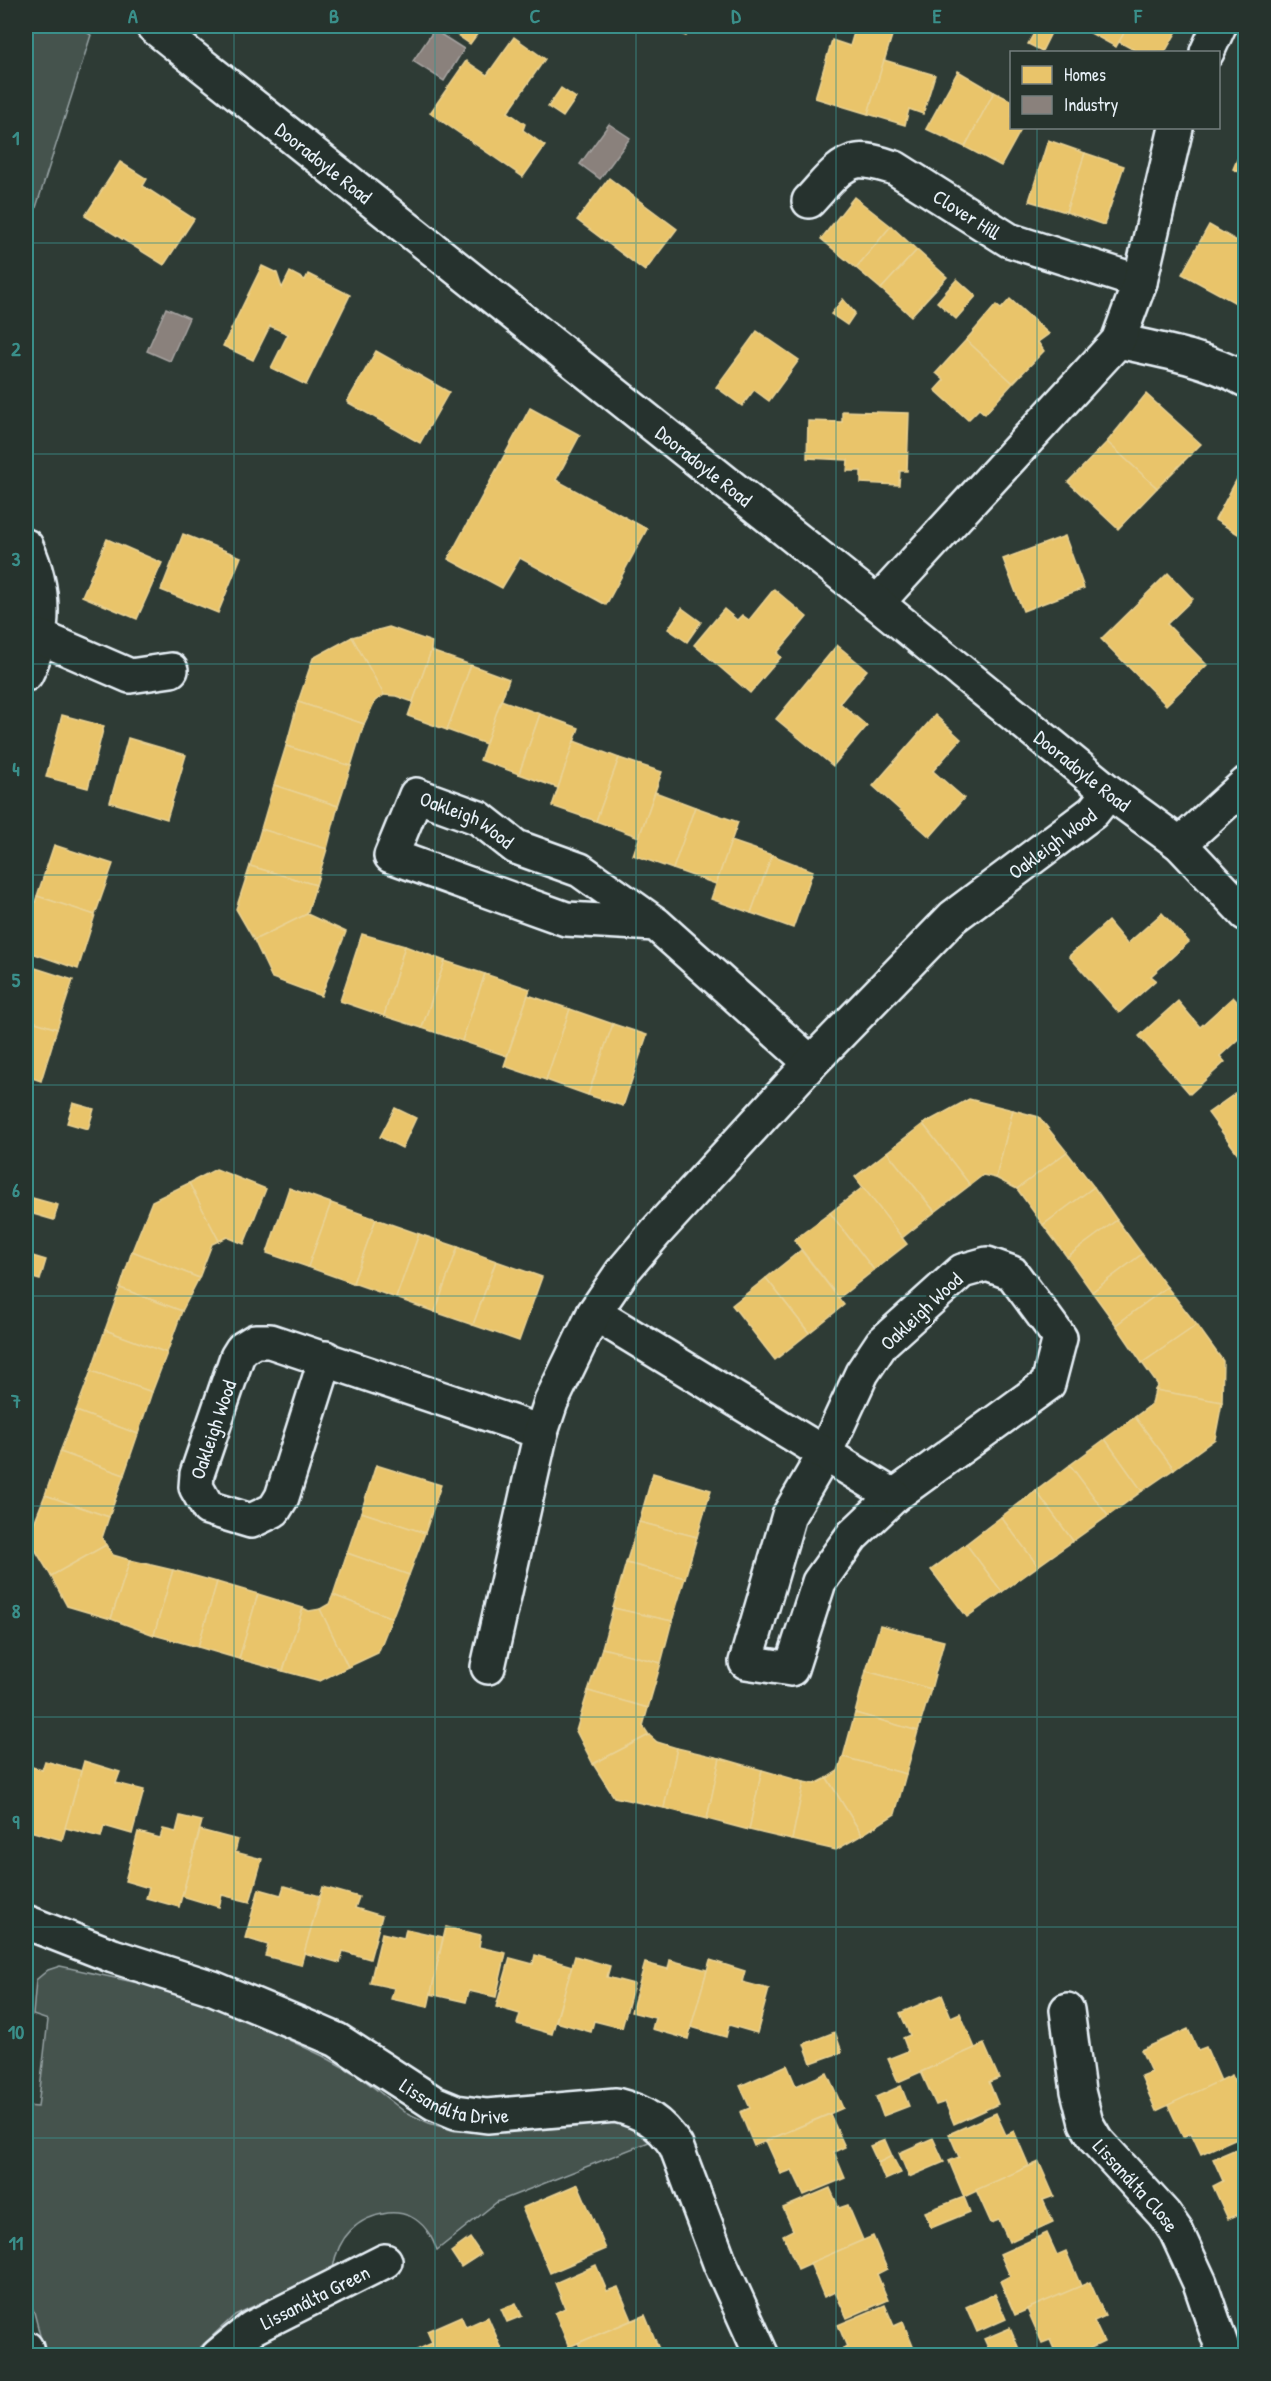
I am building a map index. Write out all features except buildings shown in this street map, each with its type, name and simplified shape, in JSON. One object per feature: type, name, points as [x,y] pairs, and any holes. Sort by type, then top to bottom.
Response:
[{"type":"street","name":"Dooradoyle Road","points":[[153,26],[877,603],[1109,792],[1180,844],[1245,914]]},
{"type":"street","points":[[1207,51],[1219,26]]},
{"type":"street","points":[[877,603],[1118,341],[1140,282],[1176,129]]},
{"type":"street","name":"Clover Hill","points":[[809,201],[841,169],[857,161],[876,163],[895,168],[1009,240],[1140,282]]},
{"type":"street","points":[[1118,341],[1172,352],[1225,370],[1245,380]]},
{"type":"street","points":[[26,546],[42,600],[40,637],[26,674]]},
{"type":"street","points":[[40,637],[130,676],[171,670]]},
{"type":"street","points":[[1180,844],[1245,784]]},
{"type":"street","name":"Oakleigh Wood","points":[[488,1667],[542,1432],[551,1402],[594,1313],[622,1272],[811,1063],[953,917],[1093,812],[1109,792]]},
{"type":"street","name":"Oakleigh Wood","points":[[656,924],[566,919],[392,856],[416,795],[479,818],[516,847],[580,870],[656,924],[811,1063]]},
{"type":"street","name":"Oakleigh Wood","points":[[987,1264],[1012,1273],[1060,1338],[1048,1384],[894,1496],[852,1536],[819,1582],[791,1669],[746,1662],[789,1515],[824,1455],[862,1373],[882,1343],[962,1271],[987,1264]]},
{"type":"street","points":[[594,1313],[894,1496]]},
{"type":"street","name":"Oakleigh Wood","points":[[326,1358],[282,1497],[274,1510],[251,1521],[208,1508],[196,1487],[197,1474],[237,1357],[242,1349],[255,1341],[270,1341],[326,1358],[542,1432]]},
{"type":"street","name":"Lissanálta Drive","points":[[26,1922],[113,1956],[213,1988],[321,2033],[336,2040],[434,2103],[450,2110],[487,2116],[616,2105],[636,2110],[667,2132],[676,2146],[720,2263],[762,2355]]},
{"type":"street","name":"Lissanálta Close","points":[[1067,2010],[1078,2091],[1086,2123],[1096,2140],[1164,2214],[1176,2231],[1200,2283],[1225,2355]]},
{"type":"street","name":"Lissanálta Green","points":[[218,2355],[252,2328],[385,2260]]},
{"type":"street","points":[[26,2348],[28,2355]]},
{"type":"shaded area","points":[[26,26],[77,26],[91,35],[26,239]]},
{"type":"shaded area","points":[[60,1966],[170,1990],[255,2024],[359,2076],[405,2112],[455,2131],[511,2131],[614,2122],[633,2129],[649,2142],[497,2202],[437,2250],[426,2229],[409,2216],[388,2213],[367,2219],[358,2224],[344,2238],[333,2268],[235,2315],[192,2355],[45,2355],[34,2312],[26,2295],[26,2106],[38,2107],[48,2020],[33,2015],[36,1980],[48,1970]]}]
